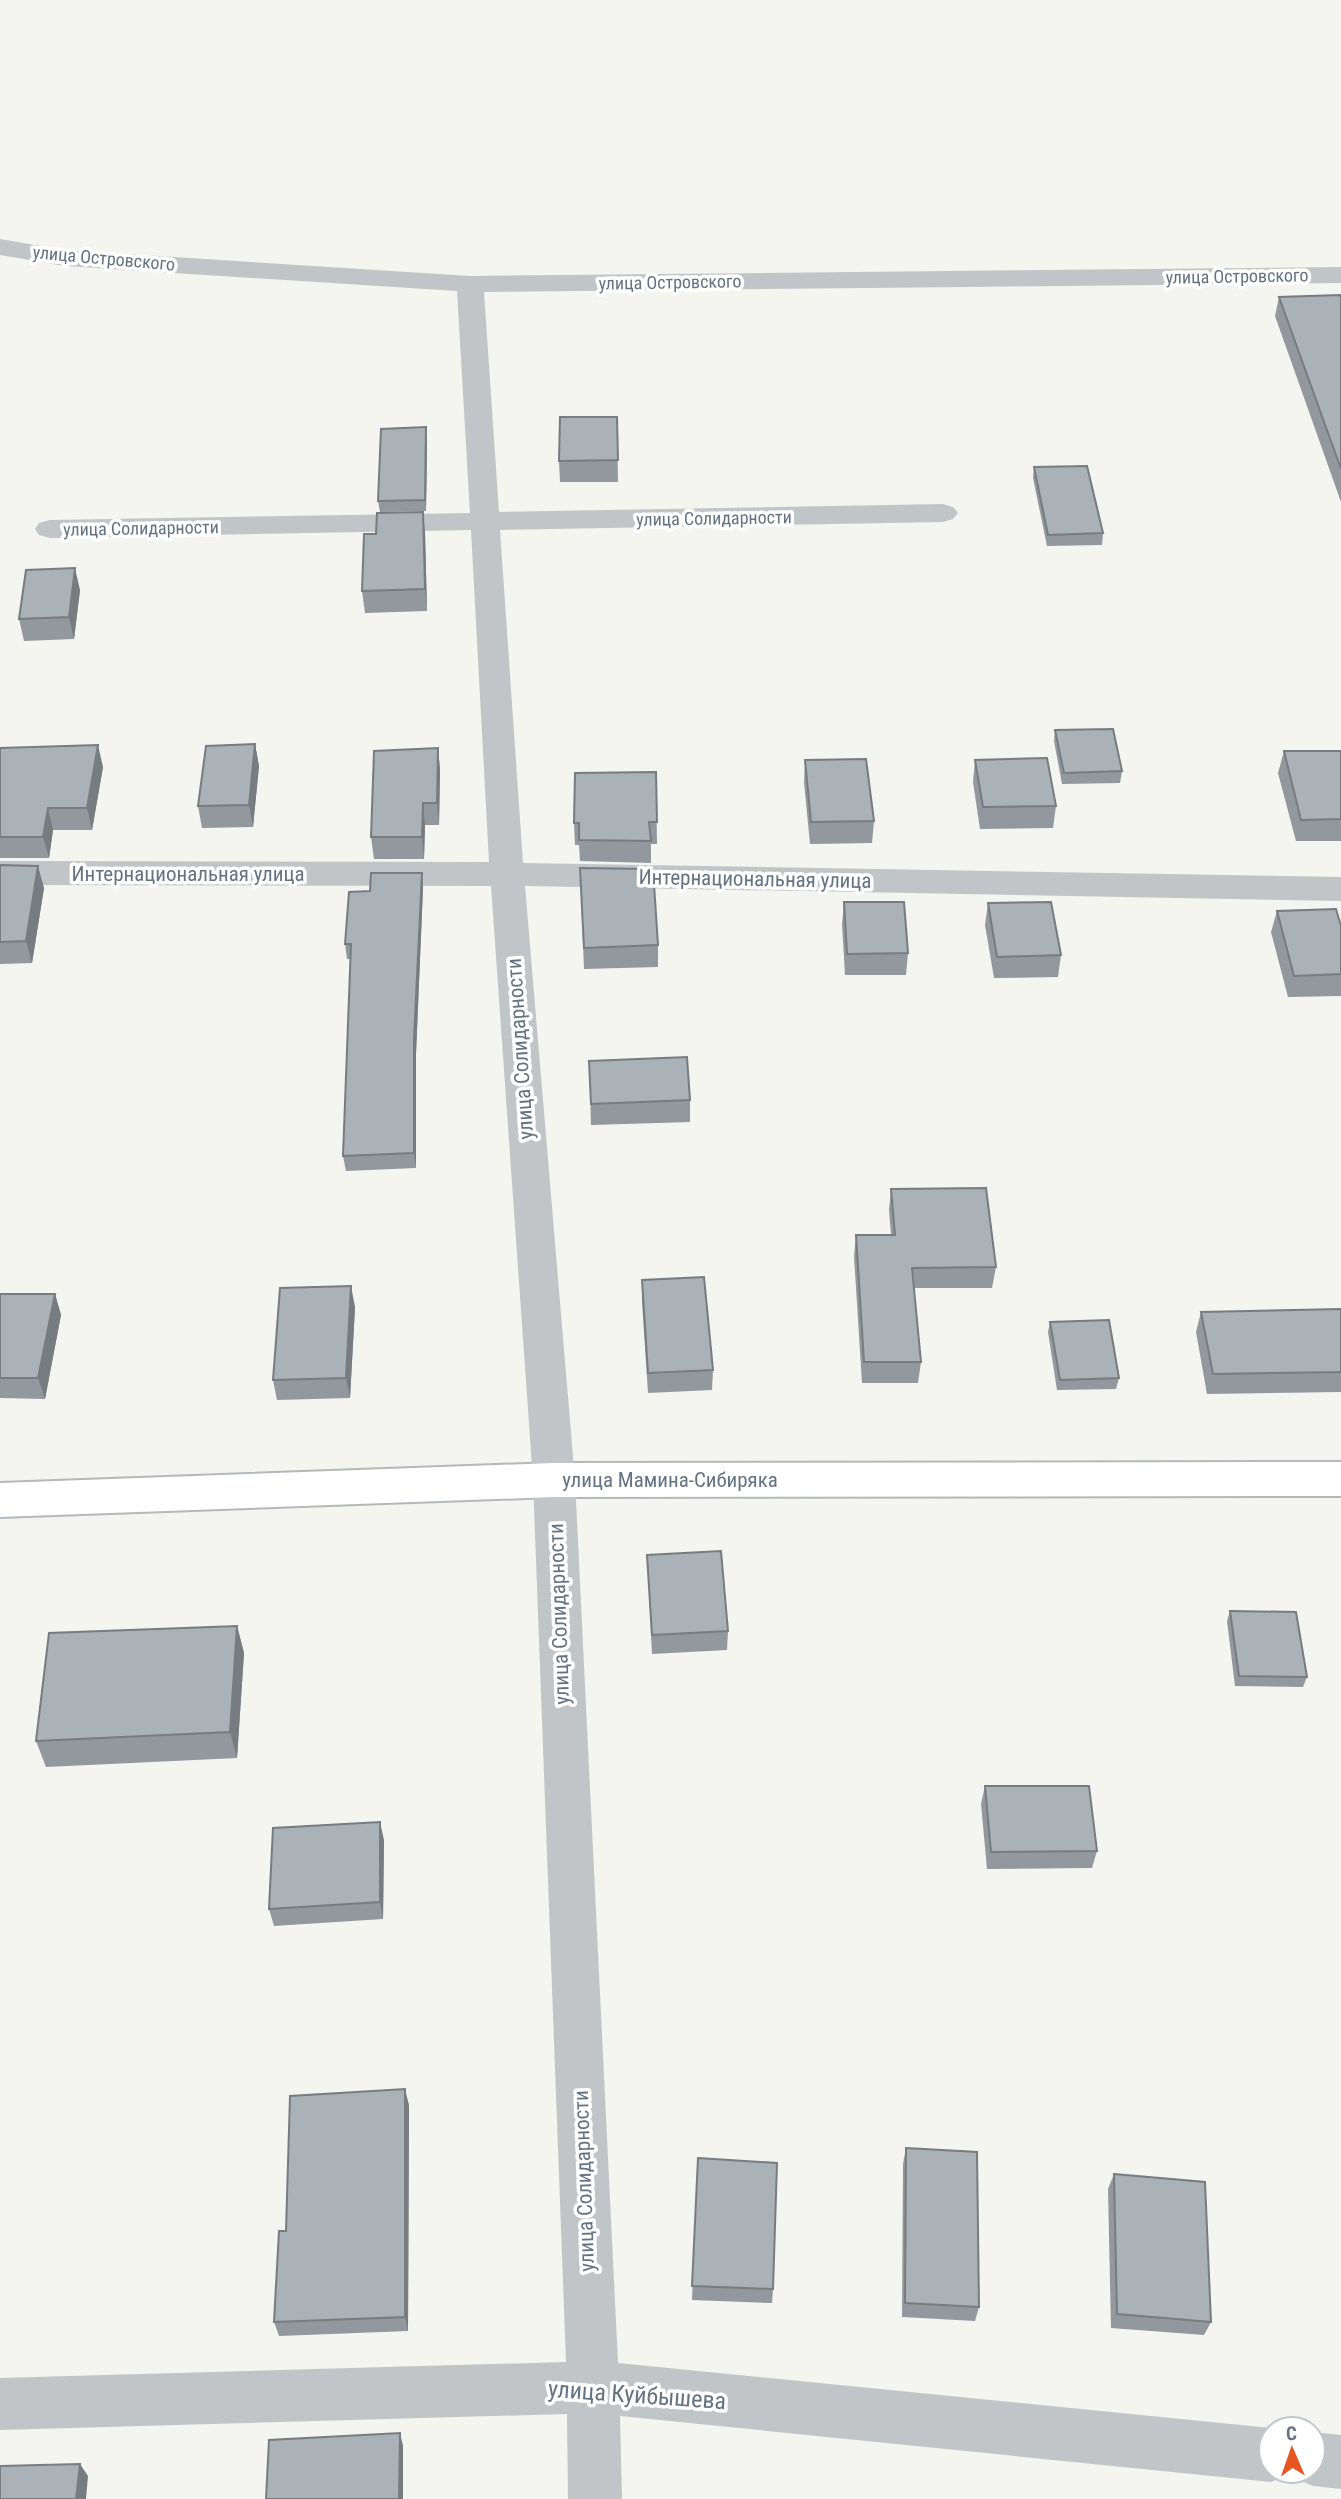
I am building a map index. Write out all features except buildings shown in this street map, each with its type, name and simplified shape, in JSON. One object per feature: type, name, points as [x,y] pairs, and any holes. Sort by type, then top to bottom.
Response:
[{"type":"street","name":"улица Островского","points":[[0,247],[65,258],[470,284],[1341,275]]},
{"type":"street","name":"улица Солидарности","points":[[470,284],[507,874],[554,1480],[593,2388],[595,2499]]},
{"type":"street","name":"улица Солидарности","points":[[50,530],[943,513]]},
{"type":"street","name":"Интернациональная улица","points":[[0,873],[507,874],[1341,889]]},
{"type":"street","name":"улица Мамина-Сибиряка","points":[[0,1500],[554,1480],[1341,1479]]},
{"type":"street","name":"улица Куйбышева","points":[[0,2404],[593,2388],[1257,2454]]}]
